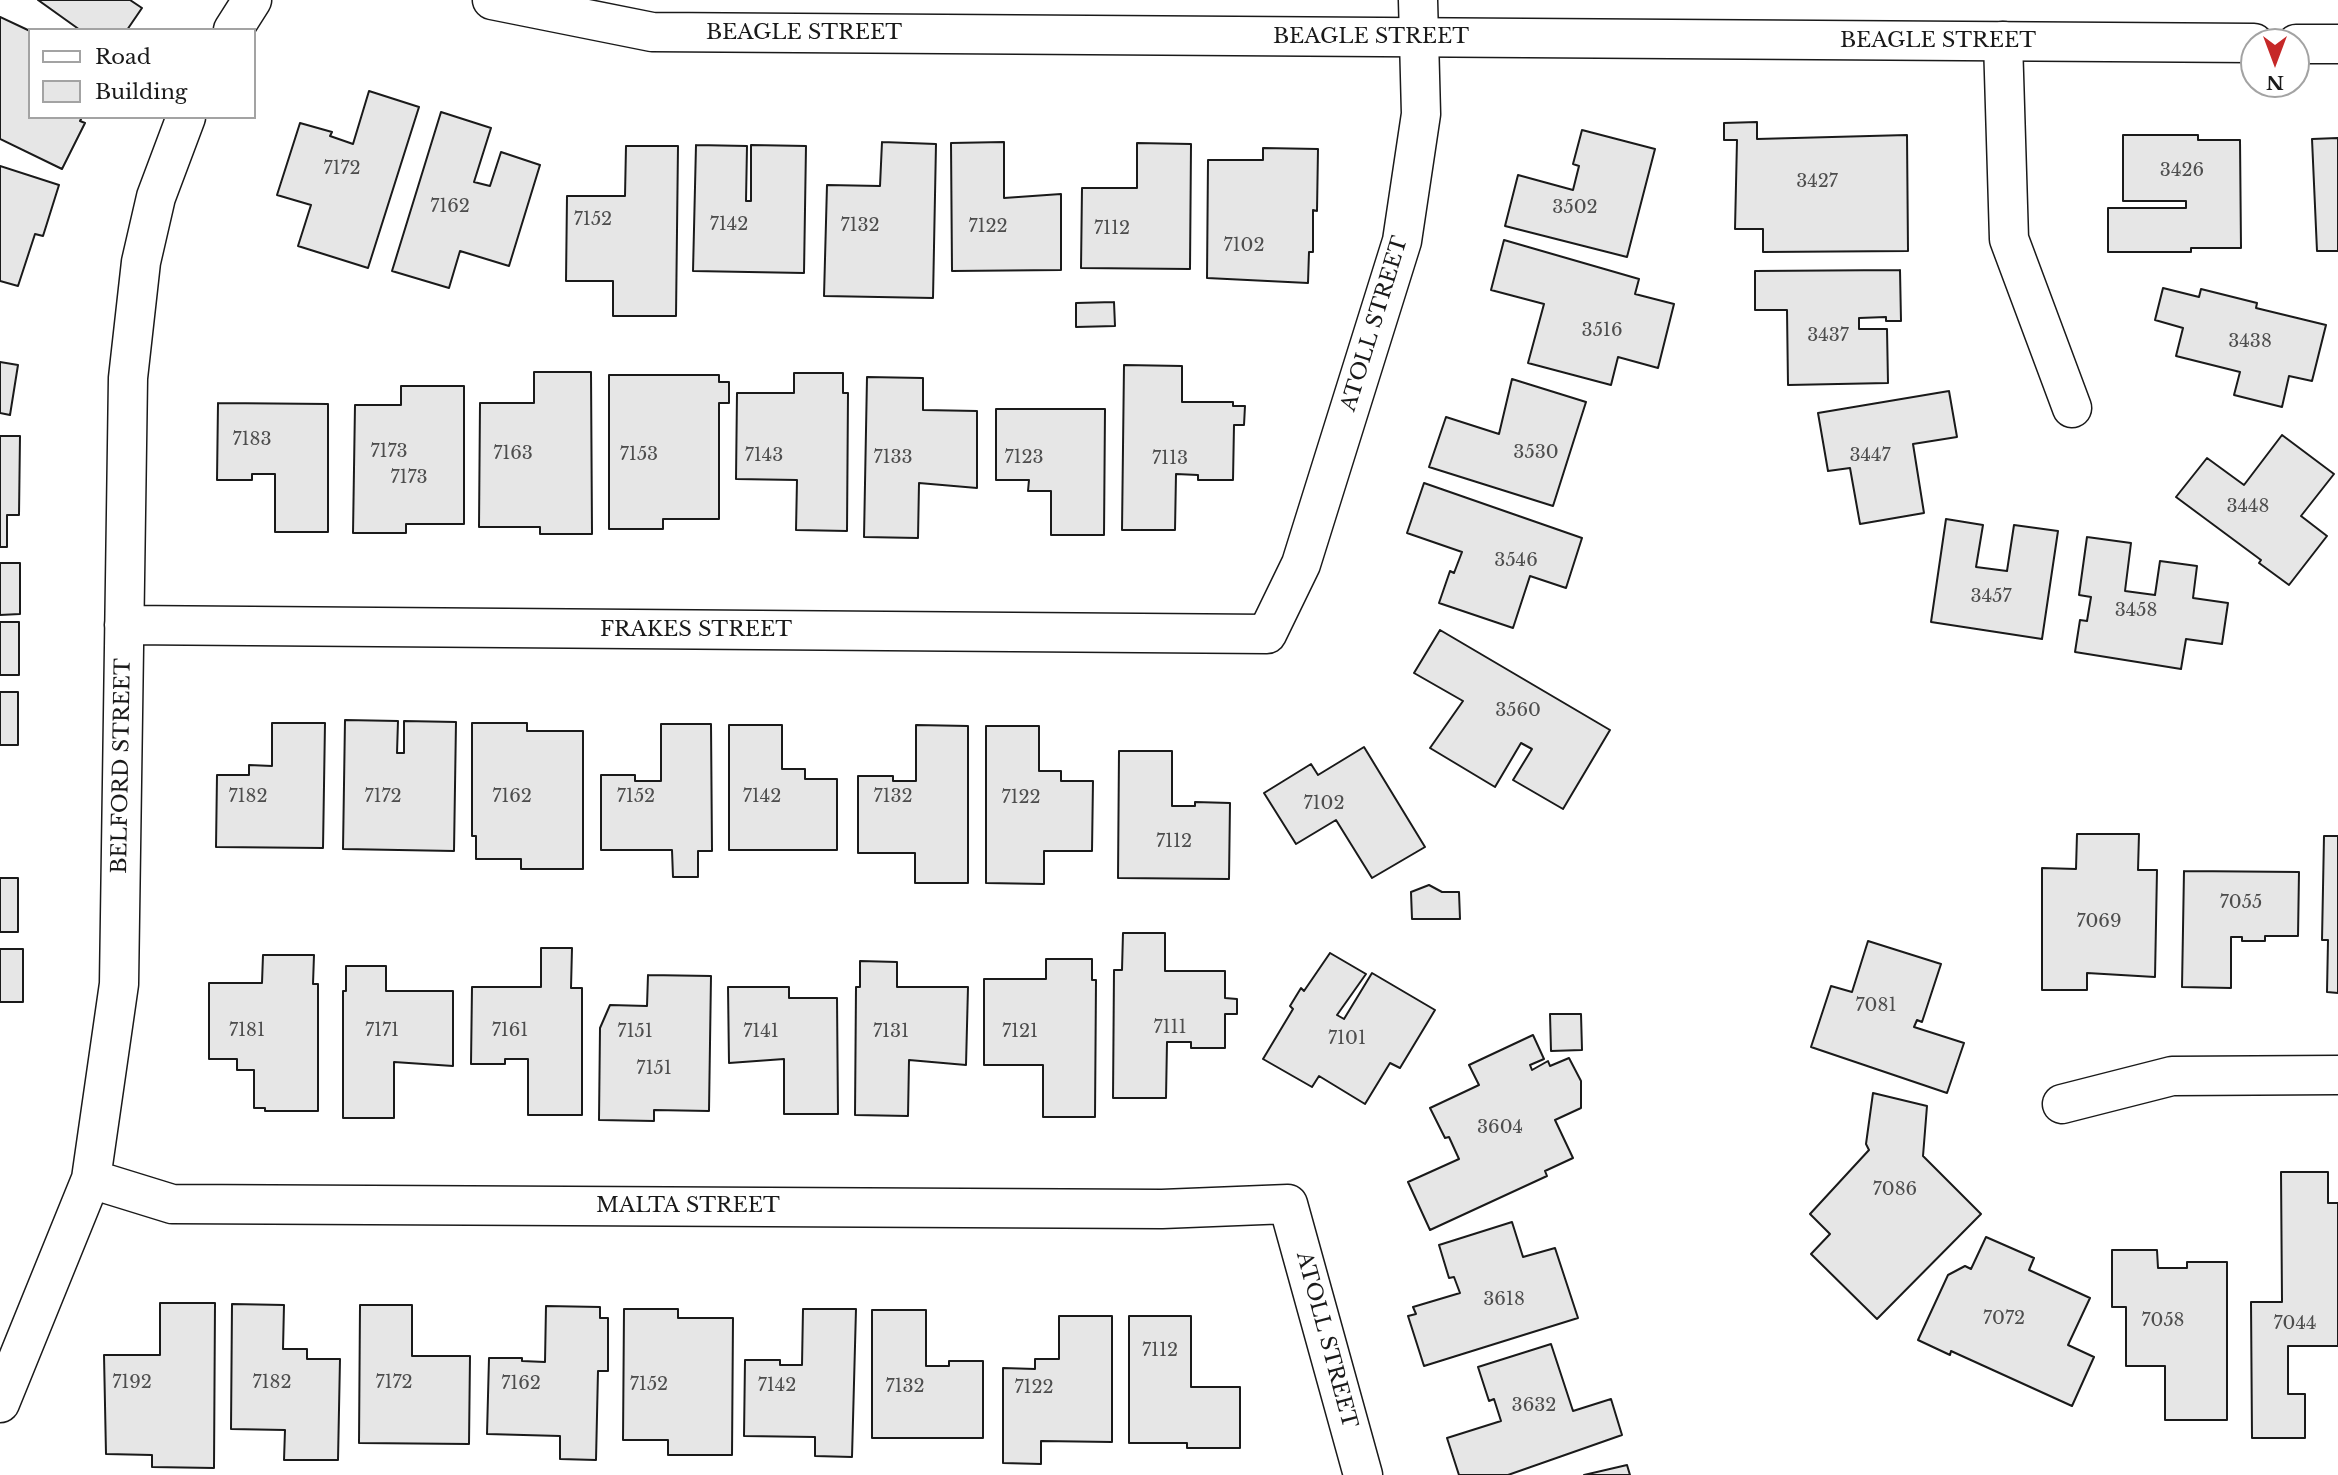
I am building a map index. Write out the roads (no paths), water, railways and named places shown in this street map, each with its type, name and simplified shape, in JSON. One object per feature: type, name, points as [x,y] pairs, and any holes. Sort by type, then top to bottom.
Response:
[{"type":"street","points":[[234,28],[252,0]]},
{"type":"street","name":"BEAGLE STREET","points":[[492,0],[652,32],[1418,19],[2003,41],[2240,43]]},
{"type":"street","name":"ATOLL STREET","points":[[1267,634],[1301,564],[1402,241],[1421,114],[1418,19]]},
{"type":"street","points":[[2003,41],[2009,239],[2072,408]]},
{"type":"street","points":[[2310,44],[2338,44]]},
{"type":"street","name":"BELFORD STREET","points":[[0,1403],[91,1179],[118,984],[128,378],[141,262],[156,197],[185,119]]},
{"type":"street","name":"FRAKES STREET","points":[[124,625],[1267,634]]},
{"type":"street","points":[[2062,1104],[2172,1076],[2338,1075]]},
{"type":"street","name":"MALTA STREET","points":[[91,1179],[172,1204],[1162,1209],[1288,1205]]},
{"type":"street","name":"ATOLL STREET","points":[[1288,1205],[1363,1475]]}]
